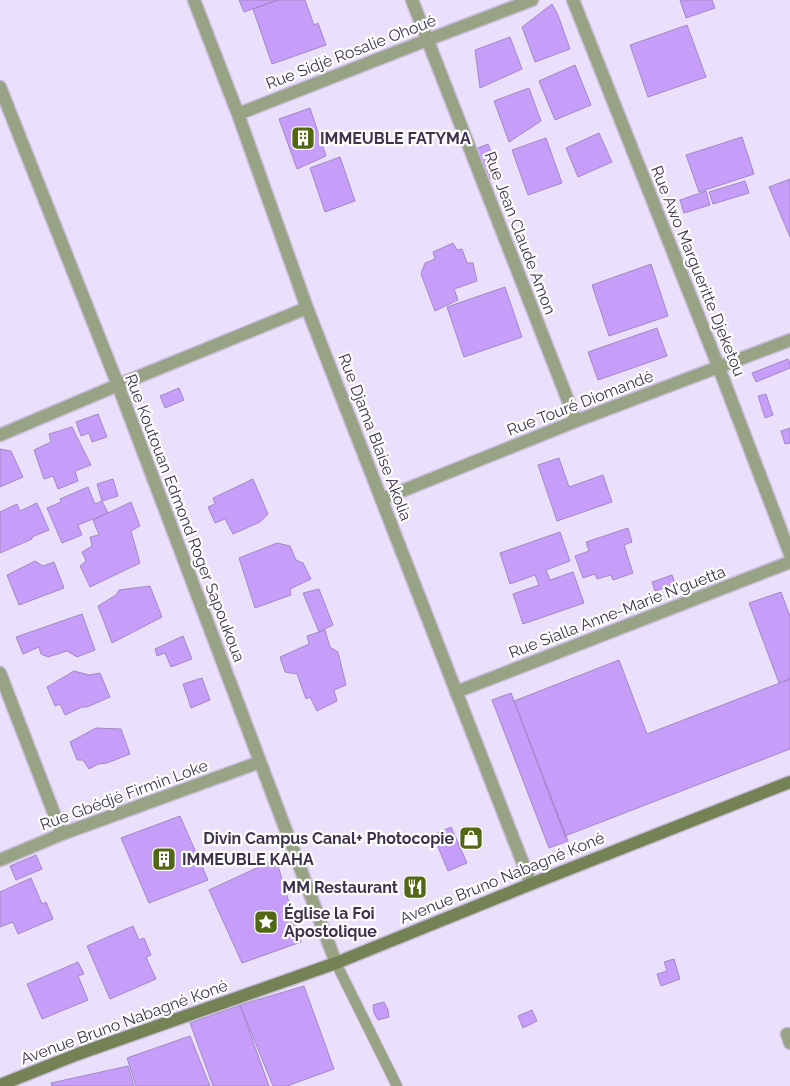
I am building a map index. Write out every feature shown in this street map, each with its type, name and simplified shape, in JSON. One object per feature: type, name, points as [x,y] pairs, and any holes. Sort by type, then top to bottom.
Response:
[{"type":"street","name":"Rue Djama Blaise Akolia","points":[[194,0],[238,114],[307,308],[531,884]]},
{"type":"street","name":"Rue Jean Claude Amon","points":[[412,0],[576,421]]},
{"type":"street","name":"Rue Sidjè Rosalie Ohoué","points":[[238,114],[532,0]]},
{"type":"street","name":"Rue Awo Margueritte Djeketou","points":[[573,0],[719,368],[790,554]]},
{"type":"street","name":"Rue Koutouan Edmond Roger Sapoukoua","points":[[0,87],[5,114],[118,385],[336,963]]},
{"type":"street","points":[[0,435],[307,308]]},
{"type":"street","name":"Rue Touré Diomandé","points":[[382,499],[576,421],[790,340]]},
{"type":"street","name":"Rue Sialla Anne-Marie N'guetta","points":[[456,692],[790,562]]},
{"type":"street","points":[[0,673],[62,834]]},
{"type":"street","name":"Rue Gbédjé Firmin Loke","points":[[0,860],[62,834],[260,762]]},
{"type":"street","name":"Avenue Bruno Nabagné Koné","points":[[0,1085],[78,1054],[336,963],[790,782]]},
{"type":"lane","points":[[336,963],[397,1086]]},
{"type":"building","points":[[239,0],[278,0],[244,12]]},
{"type":"building","points":[[278,0],[305,0],[314,25],[318,23],[326,45],[272,64],[253,9]]},
{"type":"building","points":[[680,0],[712,0],[715,8],[686,18]]},
{"type":"building","points":[[552,4],[570,49],[535,62],[522,27]]},
{"type":"building","points":[[687,25],[706,77],[648,97],[630,45]]},
{"type":"building","points":[[510,37],[522,69],[480,88],[475,50]]},
{"type":"building","points":[[575,65],[591,105],[555,120],[539,81]]},
{"type":"building","points":[[529,88],[541,121],[509,142],[494,101]]},
{"type":"building","name":"IMMEUBLE FATYMA","points":[[310,108],[326,156],[297,169],[279,119]]},
{"type":"building","points":[[599,133],[612,162],[578,177],[566,148]]},
{"type":"building","points":[[742,137],[754,174],[699,192],[686,155]]},
{"type":"building","points":[[546,138],[562,183],[528,195],[512,150]]},
{"type":"building","points":[[488,144],[500,175],[487,180],[475,149]]},
{"type":"building","points":[[340,157],[355,201],[325,212],[310,168]]},
{"type":"building","points":[[790,179],[790,237],[769,187]]},
{"type":"building","points":[[745,181],[749,193],[713,204],[709,192]]},
{"type":"building","points":[[706,191],[710,205],[684,213],[680,200]]},
{"type":"building","points":[[453,243],[457,250],[462,249],[467,263],[473,263],[477,281],[454,289],[458,300],[435,311],[421,274],[425,263],[435,259],[433,252]]},
{"type":"building","points":[[651,264],[668,316],[609,336],[592,285]]},
{"type":"building","points":[[505,287],[522,337],[464,357],[447,307]]},
{"type":"building","points":[[657,328],[667,356],[598,380],[588,352]]},
{"type":"building","points":[[788,359],[790,368],[756,382],[752,373]]},
{"type":"building","points":[[179,388],[184,400],[165,408],[160,396]]},
{"type":"building","points":[[766,394],[773,415],[765,418],[758,396]]},
{"type":"building","points":[[98,414],[107,437],[92,442],[89,433],[81,436],[76,422]]},
{"type":"building","points":[[72,427],[91,465],[75,471],[78,481],[58,489],[53,476],[44,479],[34,450],[51,442],[49,434]]},
{"type":"building","points":[[790,428],[790,443],[785,444],[781,431]]},
{"type":"building","points":[[0,449],[11,451],[23,477],[0,487]]},
{"type":"building","points":[[559,458],[569,487],[603,475],[612,502],[557,521],[538,465]]},
{"type":"building","points":[[113,479],[118,496],[102,501],[97,484]]},
{"type":"building","points":[[253,479],[268,514],[260,522],[233,534],[225,519],[215,523],[208,507],[215,504],[213,498]]},
{"type":"building","points":[[88,487],[95,504],[102,501],[108,513],[78,525],[82,535],[62,543],[47,508],[61,502],[60,499]]},
{"type":"building","points":[[131,502],[140,526],[131,531],[140,563],[90,587],[80,566],[86,561],[82,552],[92,546],[90,537],[99,535],[93,520]]},
{"type":"building","points":[[37,503],[49,530],[0,553],[0,512],[17,504],[20,511]]},
{"type":"building","points":[[628,528],[632,542],[624,545],[633,573],[613,580],[611,575],[597,579],[595,574],[583,578],[575,556],[589,551],[586,542]]},
{"type":"building","points":[[560,532],[570,561],[546,570],[550,580],[573,572],[584,603],[523,624],[513,594],[539,585],[535,575],[510,584],[500,553]]},
{"type":"building","points":[[277,543],[290,546],[296,560],[303,563],[311,579],[290,589],[291,595],[255,608],[239,558]]},
{"type":"building","points":[[35,561],[43,566],[54,562],[64,588],[19,605],[7,575]]},
{"type":"building","points":[[672,575],[675,584],[655,591],[652,582]]},
{"type":"building","points":[[150,586],[162,617],[112,643],[98,606],[116,595],[119,590]]},
{"type":"building","points":[[319,589],[333,625],[319,632],[303,593]]},
{"type":"building","points":[[781,592],[790,616],[790,679],[779,683],[749,603]]},
{"type":"building","points":[[82,614],[95,650],[77,657],[67,651],[48,657],[41,654],[39,647],[23,654],[16,637]]},
{"type":"building","points":[[325,630],[330,647],[338,652],[346,685],[334,690],[337,701],[317,711],[310,697],[306,699],[297,674],[285,672],[280,657],[309,644],[307,636]]},
{"type":"building","points":[[183,636],[192,659],[171,667],[165,653],[157,656],[155,649]]},
{"type":"building","points":[[619,660],[647,734],[790,679],[790,749],[565,836],[514,701]]},
{"type":"building","points":[[74,671],[89,675],[100,673],[110,697],[65,715],[60,704],[55,706],[47,687]]},
{"type":"building","points":[[202,678],[210,700],[191,708],[183,684]]},
{"type":"building","points":[[511,693],[568,841],[549,848],[492,700]]},
{"type":"building","points":[[96,728],[121,729],[130,754],[107,763],[98,764],[89,769],[83,760],[77,760],[70,742]]},
{"type":"building","name":"IMMEUBLE KAHA","points":[[180,816],[208,880],[149,903],[121,838]]},
{"type":"building","points":[[451,827],[467,863],[448,871],[433,835]]},
{"type":"building","points":[[36,855],[42,869],[16,880],[10,866]]},
{"type":"building","points":[[276,859],[301,942],[242,963],[209,890]]},
{"type":"building","points":[[31,878],[42,904],[46,902],[53,919],[18,934],[13,922],[0,927],[0,892]]},
{"type":"building","points":[[133,926],[139,940],[144,938],[151,955],[146,957],[156,979],[110,999],[87,946]]},
{"type":"building","points":[[674,959],[680,979],[661,986],[657,974],[667,971],[664,962]]},
{"type":"building","points":[[78,962],[84,974],[78,976],[88,1000],[42,1019],[27,984]]},
{"type":"building","points":[[304,986],[334,1069],[287,1086],[273,1086],[240,1005]]},
{"type":"building","points":[[384,1002],[389,1017],[378,1020],[374,1013],[373,1005]]},
{"type":"building","points":[[240,1005],[269,1086],[213,1086],[190,1023]]},
{"type":"building","points":[[532,1010],[537,1021],[523,1028],[518,1016]]},
{"type":"building","points":[[190,1036],[210,1086],[136,1086],[127,1058]]},
{"type":"building","points":[[128,1066],[134,1086],[52,1086],[51,1083]]},
{"type":"place","name":"IMMEUBLE FATYMA","points":[[303,138]]},
{"type":"place","name":"Divin Campus Canal+ Photocopie","points":[[471,838]]},
{"type":"place","name":"IMMEUBLE KAHA","points":[[164,859]]},
{"type":"place","name":"MM Restaurant","points":[[415,887]]},
{"type":"place","name":"Église la Foi Apostolique","points":[[266,922]]}]
